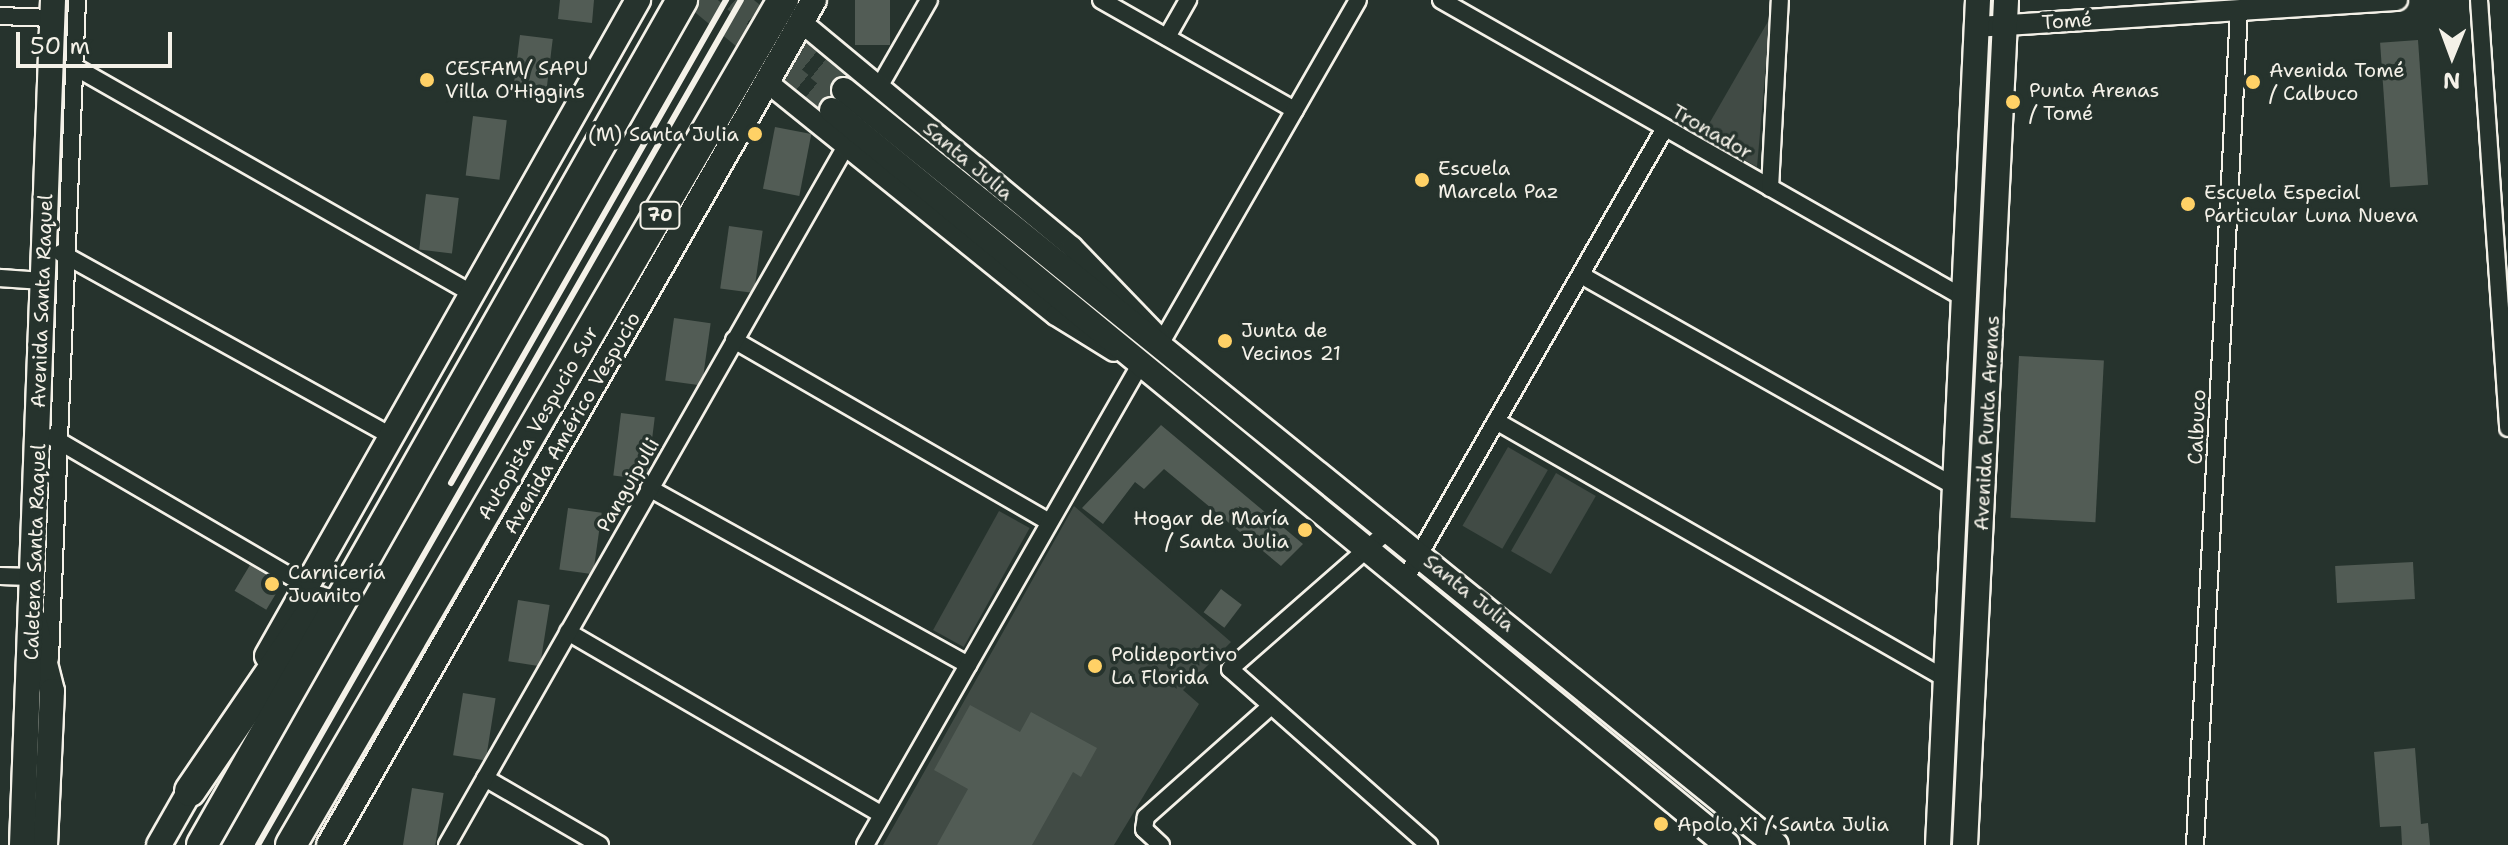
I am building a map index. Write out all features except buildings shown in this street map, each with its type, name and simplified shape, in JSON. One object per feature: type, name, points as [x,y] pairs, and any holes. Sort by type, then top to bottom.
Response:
[{"type":"highway","points":[[202,845],[682,0]]},
{"type":"highway","name":"Autopista Vespucio Sur","points":[[291,845],[792,11]]},
{"type":"highway","points":[[190,791],[368,520],[431,444]]},
{"type":"main road","points":[[159,845],[638,0]]},
{"type":"main road","name":"Avenida Américo Vespucio","points":[[329,845],[767,82],[792,11],[814,0]]},
{"type":"main road","name":"Avenida Punta Arenas","points":[[1938,845],[1978,0]]},
{"type":"main road","name":"Avenida Punta Arenas","points":[[1965,845],[2006,0]]},
{"type":"main road","name":"Avenida Santa Raquel","points":[[22,845],[42,281],[55,252],[52,9]]},
{"type":"main road","name":"Santa Julia","points":[[1721,843],[1141,363],[838,100],[1162,341],[1776,845]]},
{"type":"main road","name":"Avenida Santa Raquel","points":[[30,602],[50,674],[45,845]]},
{"type":"street","name":"Caletera Santa Raquel","points":[[50,674],[60,441],[55,252],[75,67],[77,0]]},
{"type":"street","points":[[879,87],[929,0]]},
{"type":"street","points":[[1101,0],[1295,110]]},
{"type":"street","points":[[1167,37],[1188,0]]},
{"type":"street","points":[[1162,341],[1358,0]]},
{"type":"street","name":"Tronador","points":[[1441,0],[1964,298]]},
{"type":"street","points":[[1770,188],[1780,0]]},
{"type":"street","name":"Tomé","points":[[1977,27],[2397,0]]},
{"type":"street","points":[[2479,0],[2508,428]]},
{"type":"street","points":[[0,16],[52,9]]},
{"type":"street","name":"Santa Julia","points":[[792,11],[1098,270],[1162,341]]},
{"type":"street","name":"Calbuco","points":[[2195,845],[2239,11]]},
{"type":"street","points":[[75,67],[471,293]]},
{"type":"street","name":"Santa Julia","points":[[767,82],[1056,315],[1141,363]]},
{"type":"street","points":[[1404,581],[1665,128]]},
{"type":"street","name":"Panguipulli","points":[[447,845],[846,146]]},
{"type":"street","points":[[55,252],[391,436]]},
{"type":"street","points":[[1581,275],[1955,487]]},
{"type":"street","points":[[0,278],[42,281]]},
{"type":"street","points":[[734,340],[1049,522]]},
{"type":"street","points":[[865,845],[1141,363]]},
{"type":"street","points":[[1496,421],[1946,679]]},
{"type":"street","points":[[37,428],[307,586]]},
{"type":"street","points":[[649,488],[968,665]]},
{"type":"street","points":[[1391,528],[1230,669],[1429,845]]},
{"type":"street","points":[[0,576],[31,577]]},
{"type":"street","points":[[568,632],[882,815]]},
{"type":"street","points":[[1161,845],[1144,829],[1146,817],[1271,706]]},
{"type":"street","points":[[485,778],[600,845]]},
{"type":"shaded area","points":[[1770,18],[1757,167],[1702,136]]},
{"type":"shaded area","points":[[1164,362],[1371,529],[1370,533],[1162,367]]},
{"type":"shaded area","points":[[1508,447],[1548,470],[1502,549],[1462,526]]},
{"type":"shaded area","points":[[1556,473],[1596,496],[1551,574],[1511,551]]},
{"type":"shaded area","name":"Polideportivo La Florida","points":[[1074,506],[1231,642],[1183,690],[1199,704],[1114,845],[883,845]]},
{"type":"shaded area","points":[[999,511],[1030,528],[964,647],[933,630]]},
{"type":"shaded area","points":[[1428,577],[1698,797],[1698,804],[1424,582]]},
{"type":"tunnel","points":[[699,0],[832,110]]},
{"type":"tunnel","points":[[735,0],[844,90]]},
{"type":"railway","points":[[451,483],[726,0]]},
{"type":"railway","points":[[258,845],[741,0]]},
{"type":"place","name":"CESFAM/ SAPU Villa O'Higgins","points":[[427,80]]},
{"type":"place","name":"Avenida Tomé / Calbuco","points":[[2253,82]]},
{"type":"place","name":"Punta Arenas / Tomé","points":[[2013,102]]},
{"type":"place","name":"(M) Santa Julia","points":[[755,134]]},
{"type":"place","name":"Escuela Marcela Paz","points":[[1422,180]]},
{"type":"place","name":"Escuela Especial Particular Luna Nueva","points":[[2188,204]]},
{"type":"place","name":"Junta de Vecinos 21","points":[[1225,341]]},
{"type":"place","name":"Hogar de María / Santa Julia","points":[[1305,530]]},
{"type":"place","name":"Carnicería Juanito","points":[[272,584]]},
{"type":"place","name":"Polideportivo La Florida","points":[[1095,666]]},
{"type":"place","name":"Apolo Xi / Santa Julia","points":[[1661,824]]}]
